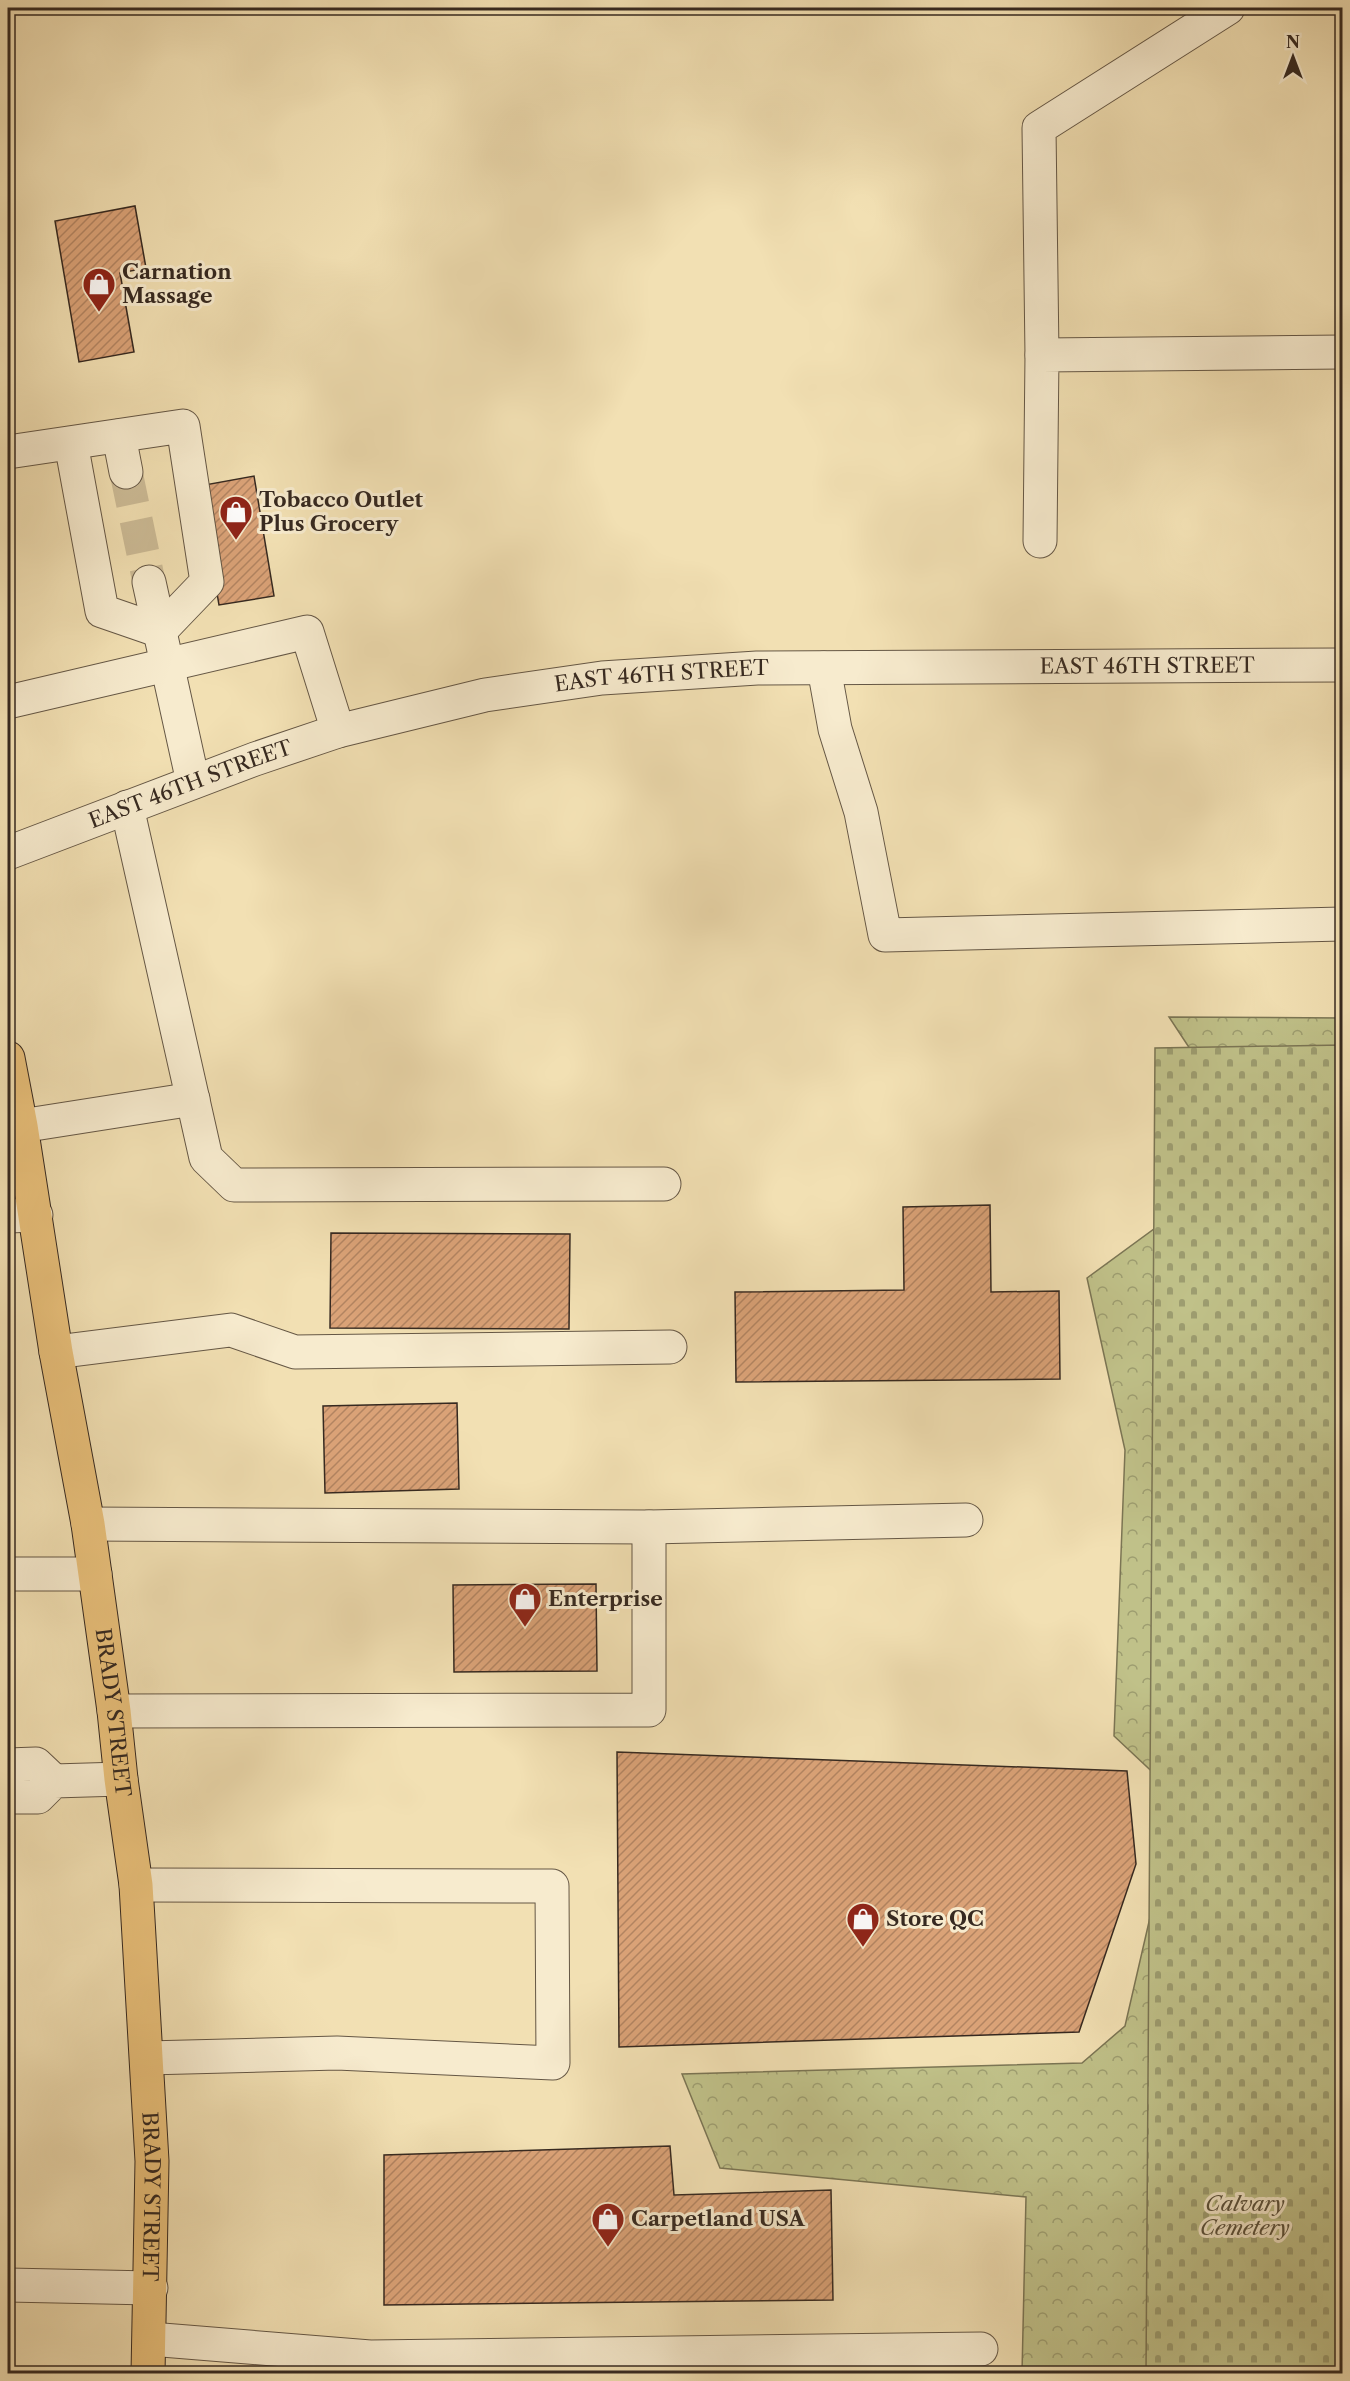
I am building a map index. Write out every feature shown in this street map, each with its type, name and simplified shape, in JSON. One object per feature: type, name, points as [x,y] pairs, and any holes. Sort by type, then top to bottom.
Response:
[{"type":"highway","name":"BRADY STREET","points":[[8,1058],[21,1126],[22,1216],[56,1352],[88,1524],[136,1885],[152,2161],[148,2373]]},
{"type":"street","points":[[1040,542],[1042,355],[1039,128],[1228,8]]},
{"type":"street","points":[[1042,355],[1342,352]]},
{"type":"street","points":[[8,452],[183,426],[207,582],[160,632]]},
{"type":"street","points":[[119,436],[126,472]]},
{"type":"street","points":[[71,443],[102,611],[160,632]]},
{"type":"street","points":[[149,582],[193,782]]},
{"type":"street","points":[[8,702],[307,632],[338,731]]},
{"type":"street","name":"EAST 46TH STREET","points":[[8,853],[193,782],[338,731],[485,695],[602,678],[757,668],[1342,665]]},
{"type":"street","points":[[824,668],[834,729],[861,812],[885,935],[1342,924]]},
{"type":"street","points":[[127,807],[206,1158],[234,1185],[664,1184]]},
{"type":"street","points":[[21,1126],[193,1099]]},
{"type":"street","points":[[56,1352],[231,1330],[296,1352],[670,1347]]},
{"type":"street","points":[[88,1524],[649,1527],[966,1520]]},
{"type":"street","points":[[114,1711],[649,1710],[649,1527]]},
{"type":"street","points":[[8,1574],[95,1574]]},
{"type":"street","points":[[8,1765],[36,1764],[54,1781]]},
{"type":"street","points":[[8,1797],[38,1797],[54,1781],[121,1779]]},
{"type":"street","points":[[136,1885],[552,1886],[553,2063],[337,2053],[147,2058]]},
{"type":"street","points":[[8,2285],[151,2288]]},
{"type":"street","points":[[150,2339],[370,2357],[981,2349]]},
{"type":"green space","points":[[1169,1017],[1342,1018],[1342,1090],[1217,1090]]},
{"type":"green space","name":"Calvary Cemetery","points":[[1342,1045],[1342,2373],[1146,2373],[1155,1048]]},
{"type":"green space","points":[[1184,1207],[1182,2373],[1022,2373],[1026,2197],[720,2168],[682,2074],[1082,2063],[1125,2026],[1178,1796],[1114,1736],[1125,1450],[1087,1278]]},
{"type":"building","name":"Carnation Massage","points":[[135,206],[146,268],[120,273],[134,352],[79,362],[55,221]]},
{"type":"building","name":"Tobacco Outlet Plus Grocery","points":[[254,476],[274,596],[219,605],[199,486]]},
{"type":"building","points":[[990,1205],[991,1292],[1059,1291],[1060,1379],[736,1382],[735,1292],[904,1290],[903,1207]]},
{"type":"building","points":[[331,1233],[570,1234],[569,1329],[330,1328]]},
{"type":"building","points":[[457,1403],[459,1489],[325,1493],[323,1406]]},
{"type":"building","name":"Enterprise","points":[[596,1584],[597,1671],[454,1672],[453,1585]]},
{"type":"building","name":"Store QC","points":[[617,1752],[1127,1771],[1136,1864],[1079,2032],[619,2047]]},
{"type":"building","name":"Carpetland USA","points":[[670,2146],[674,2195],[831,2190],[833,2300],[384,2305],[384,2155]]},
{"type":"tunnel","points":[[126,472],[149,582]]},
{"type":"place","name":"Carnation Massage","points":[[99,313]]},
{"type":"place","name":"Tobacco Outlet Plus Grocery","points":[[236,541]]},
{"type":"place","name":"Enterprise","points":[[525,1628]]},
{"type":"place","name":"Store QC","points":[[863,1948]]},
{"type":"place","name":"Carpetland USA","points":[[608,2248]]}]
